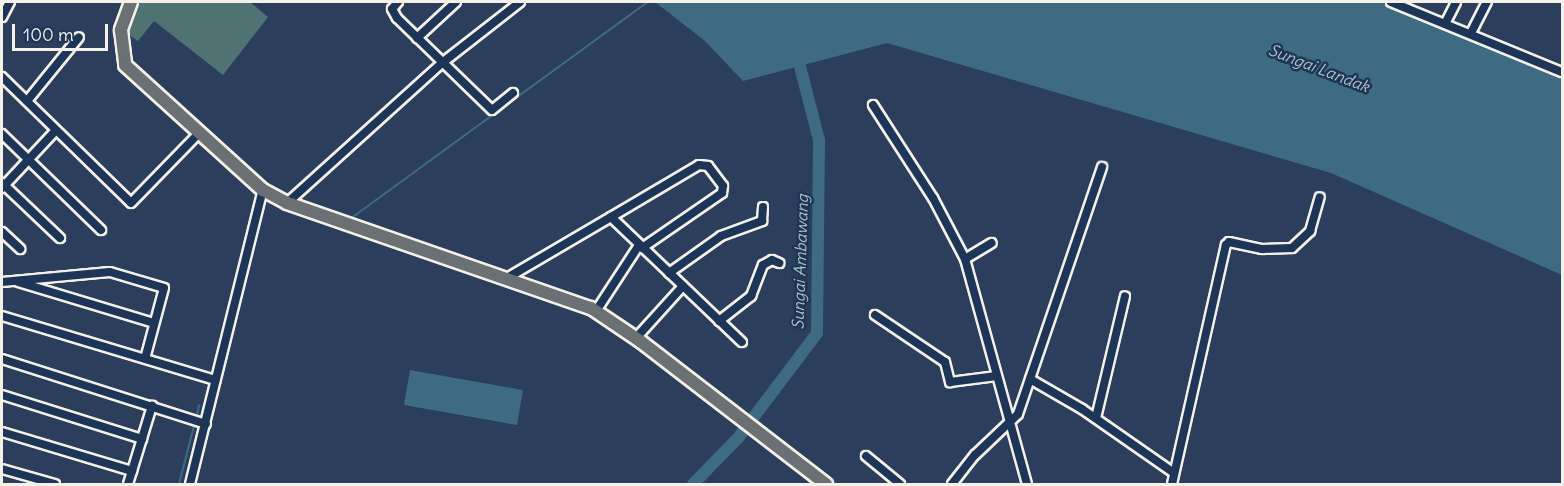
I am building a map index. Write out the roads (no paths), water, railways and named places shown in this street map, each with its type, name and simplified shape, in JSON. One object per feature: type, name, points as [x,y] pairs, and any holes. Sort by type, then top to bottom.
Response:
[{"type":"main road","points":[[131,2],[121,30],[125,64],[198,134],[263,190],[287,203],[596,311],[636,338],[826,484]]},
{"type":"street","points":[[2,17],[10,2]]},
{"type":"street","points":[[398,2],[393,6],[394,13],[492,110],[513,93]]},
{"type":"street","points":[[417,38],[456,2]]},
{"type":"street","points":[[287,203],[442,63],[520,2]]},
{"type":"street","points":[[1391,2],[1446,22],[1563,72]]},
{"type":"street","points":[[1446,22],[1456,2]]},
{"type":"street","points":[[1471,33],[1487,2]]},
{"type":"street","points":[[27,102],[79,38]]},
{"type":"street","points":[[2,77],[131,203],[198,134]]},
{"type":"street","points":[[873,105],[937,204],[964,259],[1027,484]]},
{"type":"street","points":[[56,130],[2,186],[60,238]]},
{"type":"street","points":[[2,134],[101,230]]},
{"type":"street","points":[[507,278],[699,165],[708,166],[716,173],[723,186],[722,193],[640,247],[596,311]]},
{"type":"street","points":[[952,484],[975,455],[1018,414],[1102,167]]},
{"type":"street","points":[[190,484],[263,190]]},
{"type":"street","points":[[1172,484],[1226,245],[1229,242],[1262,249],[1292,248],[1310,231],[1320,197]]},
{"type":"street","points":[[669,273],[721,236],[762,221],[763,207]]},
{"type":"street","points":[[610,217],[742,342]]},
{"type":"street","points":[[2,232],[20,249]]},
{"type":"street","points":[[964,259],[992,243]]},
{"type":"street","points":[[719,321],[751,296],[763,265],[772,260],[779,263]]},
{"type":"street","points":[[2,282],[110,272],[164,288],[145,359]]},
{"type":"street","points":[[14,280],[154,323]]},
{"type":"street","points":[[636,338],[683,286]]},
{"type":"street","points":[[1096,418],[1125,296]]},
{"type":"street","points":[[875,315],[945,362],[950,382],[998,376]]},
{"type":"street","points":[[2,316],[216,380]]},
{"type":"street","points":[[2,359],[206,424]]},
{"type":"street","points":[[1030,379],[1096,418],[1174,473]]},
{"type":"street","points":[[2,395],[142,439]]},
{"type":"street","points":[[128,484],[152,406]]},
{"type":"street","points":[[2,432],[132,471]]},
{"type":"street","points":[[866,456],[900,484]]},
{"type":"street","points":[[2,469],[55,484]]},
{"type":"water","name":"Sungai Landak","points":[[655,2],[1383,2],[1562,76],[1562,275],[1331,173],[887,43],[743,81],[705,41]]},
{"type":"water","points":[[410,370],[523,390],[517,425],[404,405]]},
{"type":"waterway","points":[[350,219],[648,2]]},
{"type":"waterway","name":"Sungai Ambawang","points":[[693,484],[738,438],[817,333],[819,140],[796,51]]},
{"type":"waterway","points":[[197,416],[199,405]]},
{"type":"waterway","points":[[179,484],[194,426]]}]
